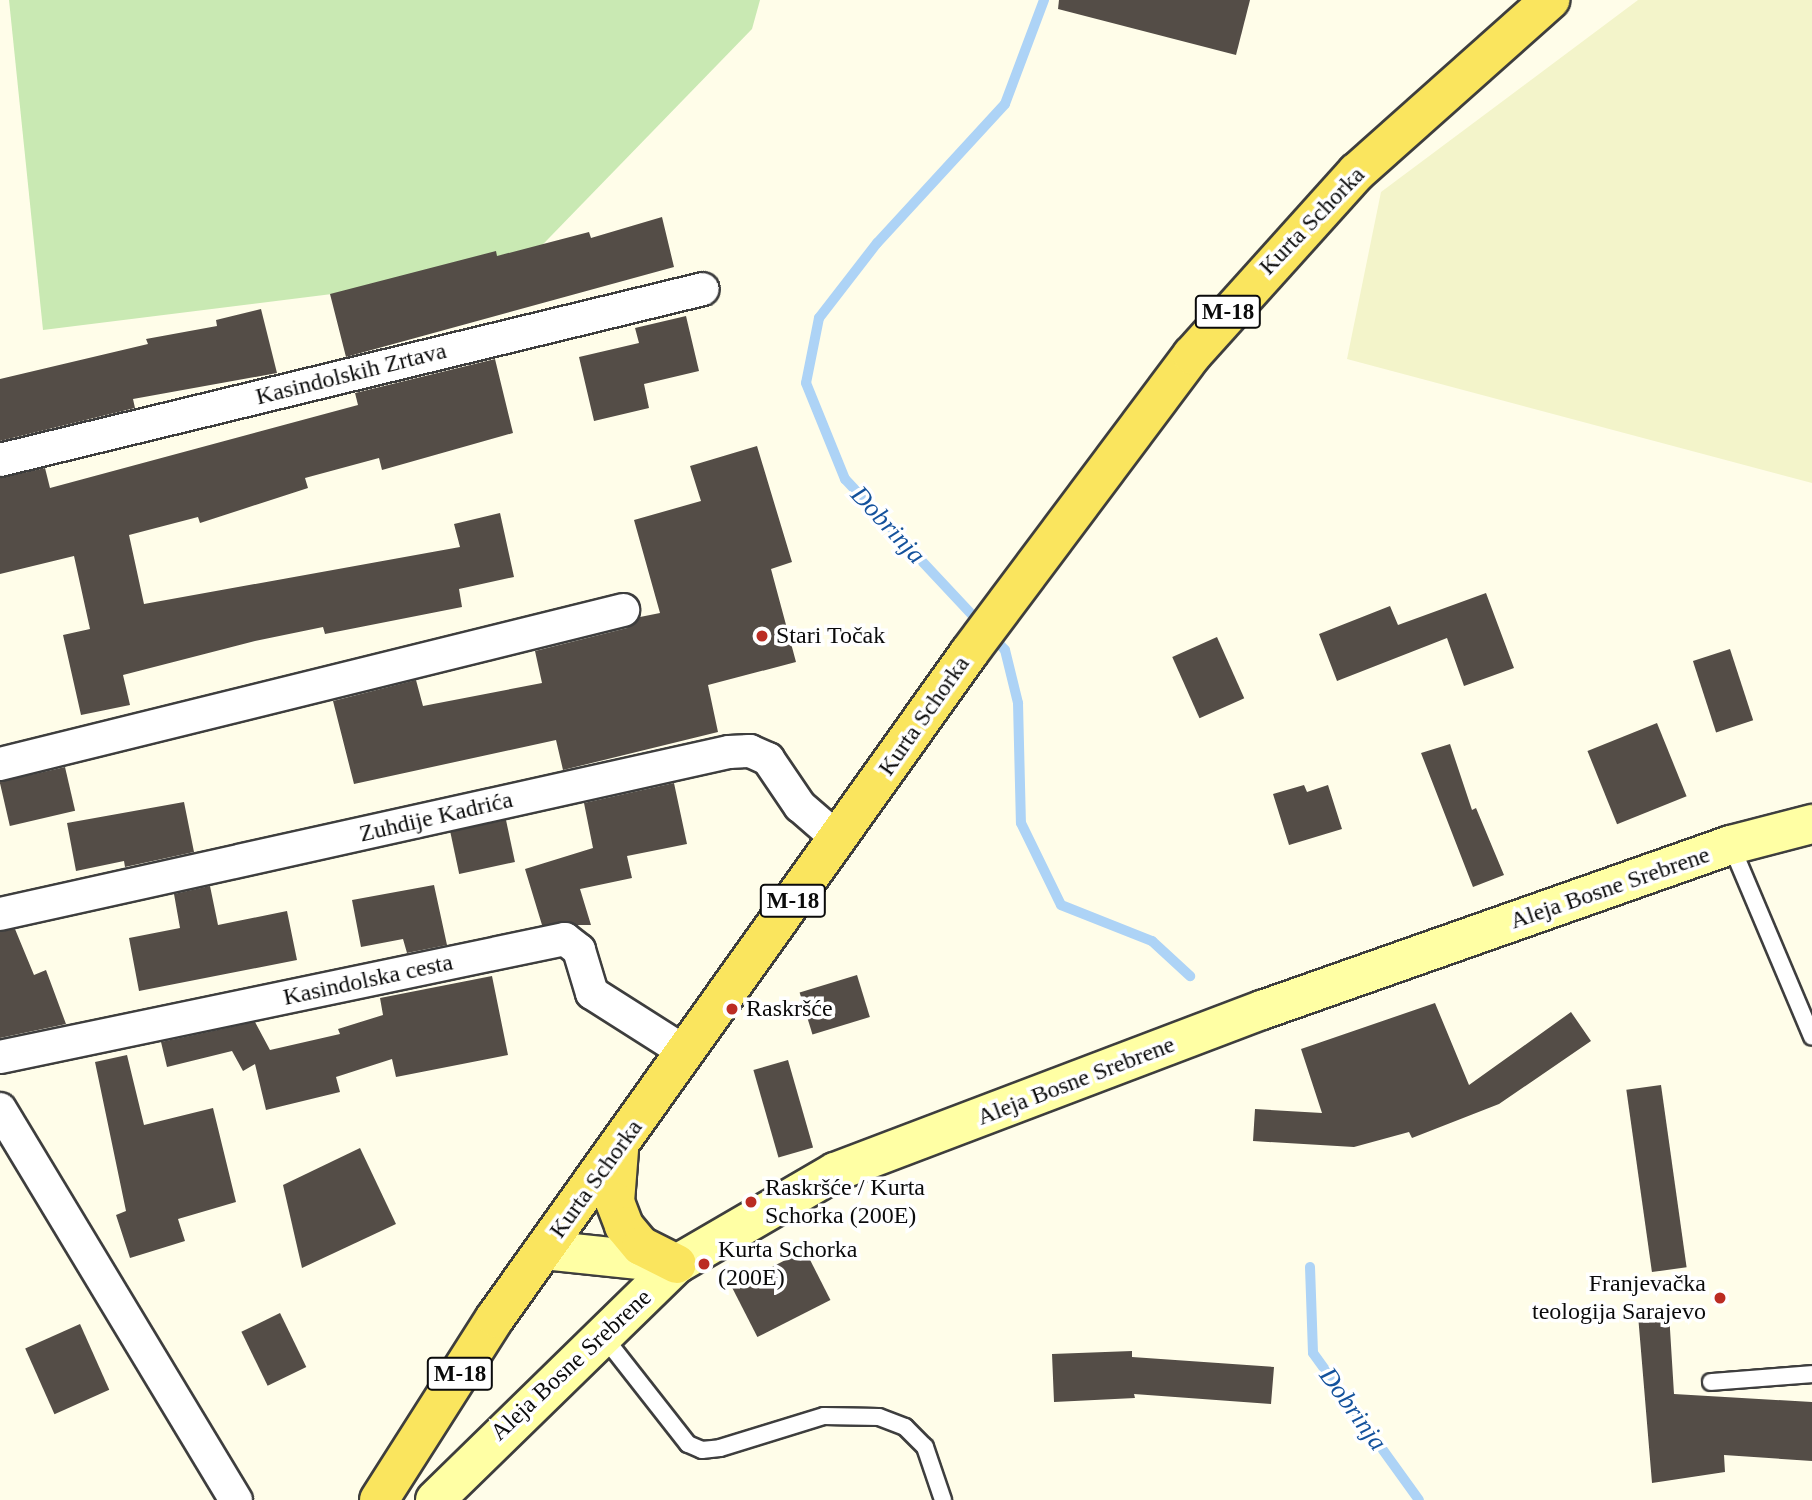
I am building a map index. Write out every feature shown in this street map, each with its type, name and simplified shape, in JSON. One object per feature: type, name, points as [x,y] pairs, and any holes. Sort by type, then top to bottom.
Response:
[{"type":"main road","name":"Kurta Schorka","points":[[379,1500],[544,1250],[619,1150],[685,1052],[1041,555],[1266,267],[1357,172],[1550,0]]},
{"type":"main road","points":[[619,1150],[615,1202],[624,1226],[640,1246],[677,1264]]},
{"type":"street","name":"Kasindolskih Zrtava","points":[[0,460],[703,289]]},
{"type":"street","points":[[0,764],[623,610]]},
{"type":"street","name":"Zuhdije Kadrića","points":[[0,914],[729,752],[750,751],[768,759],[800,806],[837,838]]},
{"type":"street","name":"Aleja Bosne Srebrene","points":[[435,1500],[677,1264],[835,1172],[1262,1010],[1731,845],[1812,824]]},
{"type":"street","name":"Kasindolska cesta","points":[[0,1057],[565,939],[579,950],[592,993],[685,1052]]},
{"type":"street","points":[[0,1109],[236,1500]]},
{"type":"street","points":[[544,1250],[677,1264]]},
{"type":"lane","points":[[1731,845],[1812,1037]]},
{"type":"lane","points":[[604,1337],[688,1444],[702,1450],[720,1448],[824,1416],[879,1417],[905,1427],[925,1447],[943,1500]]},
{"type":"lane","points":[[1711,1382],[1812,1374]]},
{"type":"green space","points":[[9,0],[760,0],[752,29],[517,271],[43,330]]},
{"type":"green space","points":[[1638,0],[1812,0],[1812,483],[1347,359],[1381,192]]},
{"type":"building","points":[[1059,0],[1250,0],[1236,55],[1058,9]]},
{"type":"building","points":[[662,217],[674,267],[346,357],[330,294],[496,251],[497,256],[589,232],[591,238]]},
{"type":"building","points":[[261,309],[277,373],[133,399],[135,408],[0,441],[0,379],[148,344],[146,339],[217,326],[216,320]]},
{"type":"building","points":[[686,316],[699,371],[644,384],[649,408],[594,421],[579,357],[639,343],[635,328]]},
{"type":"building","points":[[495,359],[513,433],[382,470],[379,458],[305,478],[308,488],[200,523],[198,517],[129,535],[144,604],[460,547],[454,524],[500,513],[514,577],[459,589],[462,607],[325,634],[323,627],[255,641],[123,675],[130,705],[81,715],[63,635],[90,629],[74,556],[0,574],[0,478],[45,468],[50,488],[358,405],[355,393]]},
{"type":"building","points":[[757,446],[792,562],[771,569],[796,662],[708,685],[718,732],[563,770],[556,740],[354,784],[333,701],[416,680],[423,706],[542,683],[535,651],[627,628],[640,617],[660,613],[634,520],[701,501],[690,466]]},
{"type":"building","points":[[1486,593],[1514,668],[1464,686],[1447,638],[1337,681],[1319,634],[1390,606],[1398,625]]},
{"type":"building","points":[[1217,637],[1244,698],[1199,718],[1172,657]]},
{"type":"building","points":[[1730,649],[1753,720],[1716,732],[1693,661]]},
{"type":"building","points":[[1657,723],[1687,796],[1617,824],[1587,751]]},
{"type":"building","points":[[1450,744],[1472,810],[1476,808],[1504,875],[1473,887],[1421,753]]},
{"type":"building","points":[[65,767],[75,811],[10,826],[0,782]]},
{"type":"building","points":[[674,783],[687,844],[627,856],[632,878],[580,889],[591,925],[542,925],[525,869],[593,848],[584,803]]},
{"type":"building","points":[[1304,785],[1307,792],[1328,785],[1342,829],[1289,845],[1273,794]]},
{"type":"building","points":[[184,802],[194,852],[125,867],[124,861],[76,871],[67,823]]},
{"type":"building","points":[[506,820],[515,862],[459,874],[450,832]]},
{"type":"building","points":[[434,885],[447,945],[407,953],[403,939],[361,947],[352,900]]},
{"type":"building","points":[[210,886],[218,925],[287,911],[297,960],[139,991],[129,938],[180,928],[174,894]]},
{"type":"building","points":[[15,929],[34,975],[46,970],[66,1024],[0,1038],[0,932]]},
{"type":"building","points":[[857,975],[870,1017],[812,1035],[800,993]]},
{"type":"building","points":[[492,976],[508,1055],[396,1077],[392,1059],[336,1077],[340,1092],[266,1110],[255,1064],[243,1071],[232,1051],[167,1067],[161,1042],[255,1022],[270,1050],[340,1034],[338,1029],[383,1015],[380,998]]},
{"type":"building","points":[[1435,1003],[1469,1085],[1571,1012],[1591,1041],[1499,1104],[1412,1138],[1409,1132],[1354,1147],[1253,1141],[1255,1109],[1322,1113],[1301,1049]]},
{"type":"building","points":[[127,1055],[144,1125],[213,1108],[236,1202],[178,1219],[185,1241],[130,1258],[116,1215],[126,1211],[95,1062]]},
{"type":"building","points":[[788,1060],[813,1147],[778,1157],[753,1070]]},
{"type":"building","points":[[1661,1085],[1687,1267],[1652,1272],[1626,1090]]},
{"type":"building","points":[[360,1148],[396,1224],[302,1268],[283,1185]]},
{"type":"building","points":[[805,1250],[830,1300],[757,1337],[732,1287]]},
{"type":"building","points":[[280,1313],[306,1367],[268,1386],[241,1332]]},
{"type":"building","points":[[1669,1313],[1674,1394],[1812,1402],[1812,1461],[1724,1455],[1725,1472],[1652,1483],[1638,1315]]},
{"type":"building","points":[[80,1324],[109,1390],[54,1414],[25,1348]]},
{"type":"building","points":[[1132,1351],[1132,1357],[1274,1367],[1271,1404],[1134,1394],[1135,1398],[1054,1402],[1052,1354]]},
{"type":"waterway","name":"Dobrinja","points":[[1044,0],[1005,104],[877,243],[819,318],[806,383],[845,479],[1005,650],[1018,703],[1021,823],[1061,905],[1152,941],[1190,976]]},
{"type":"waterway","name":"Dobrinja","points":[[1310,1267],[1313,1353],[1419,1500]]},
{"type":"place","name":"Stari Točak","points":[[762,636]]},
{"type":"place","name":"Raskršće","points":[[732,1009]]},
{"type":"place","name":"Raskršće / Kurta Schorka (200E)","points":[[751,1202]]},
{"type":"place","name":"Kurta Schorka (200E)","points":[[704,1264]]},
{"type":"place","name":"Franjevačka teologija Sarajevo","points":[[1720,1298]]}]
